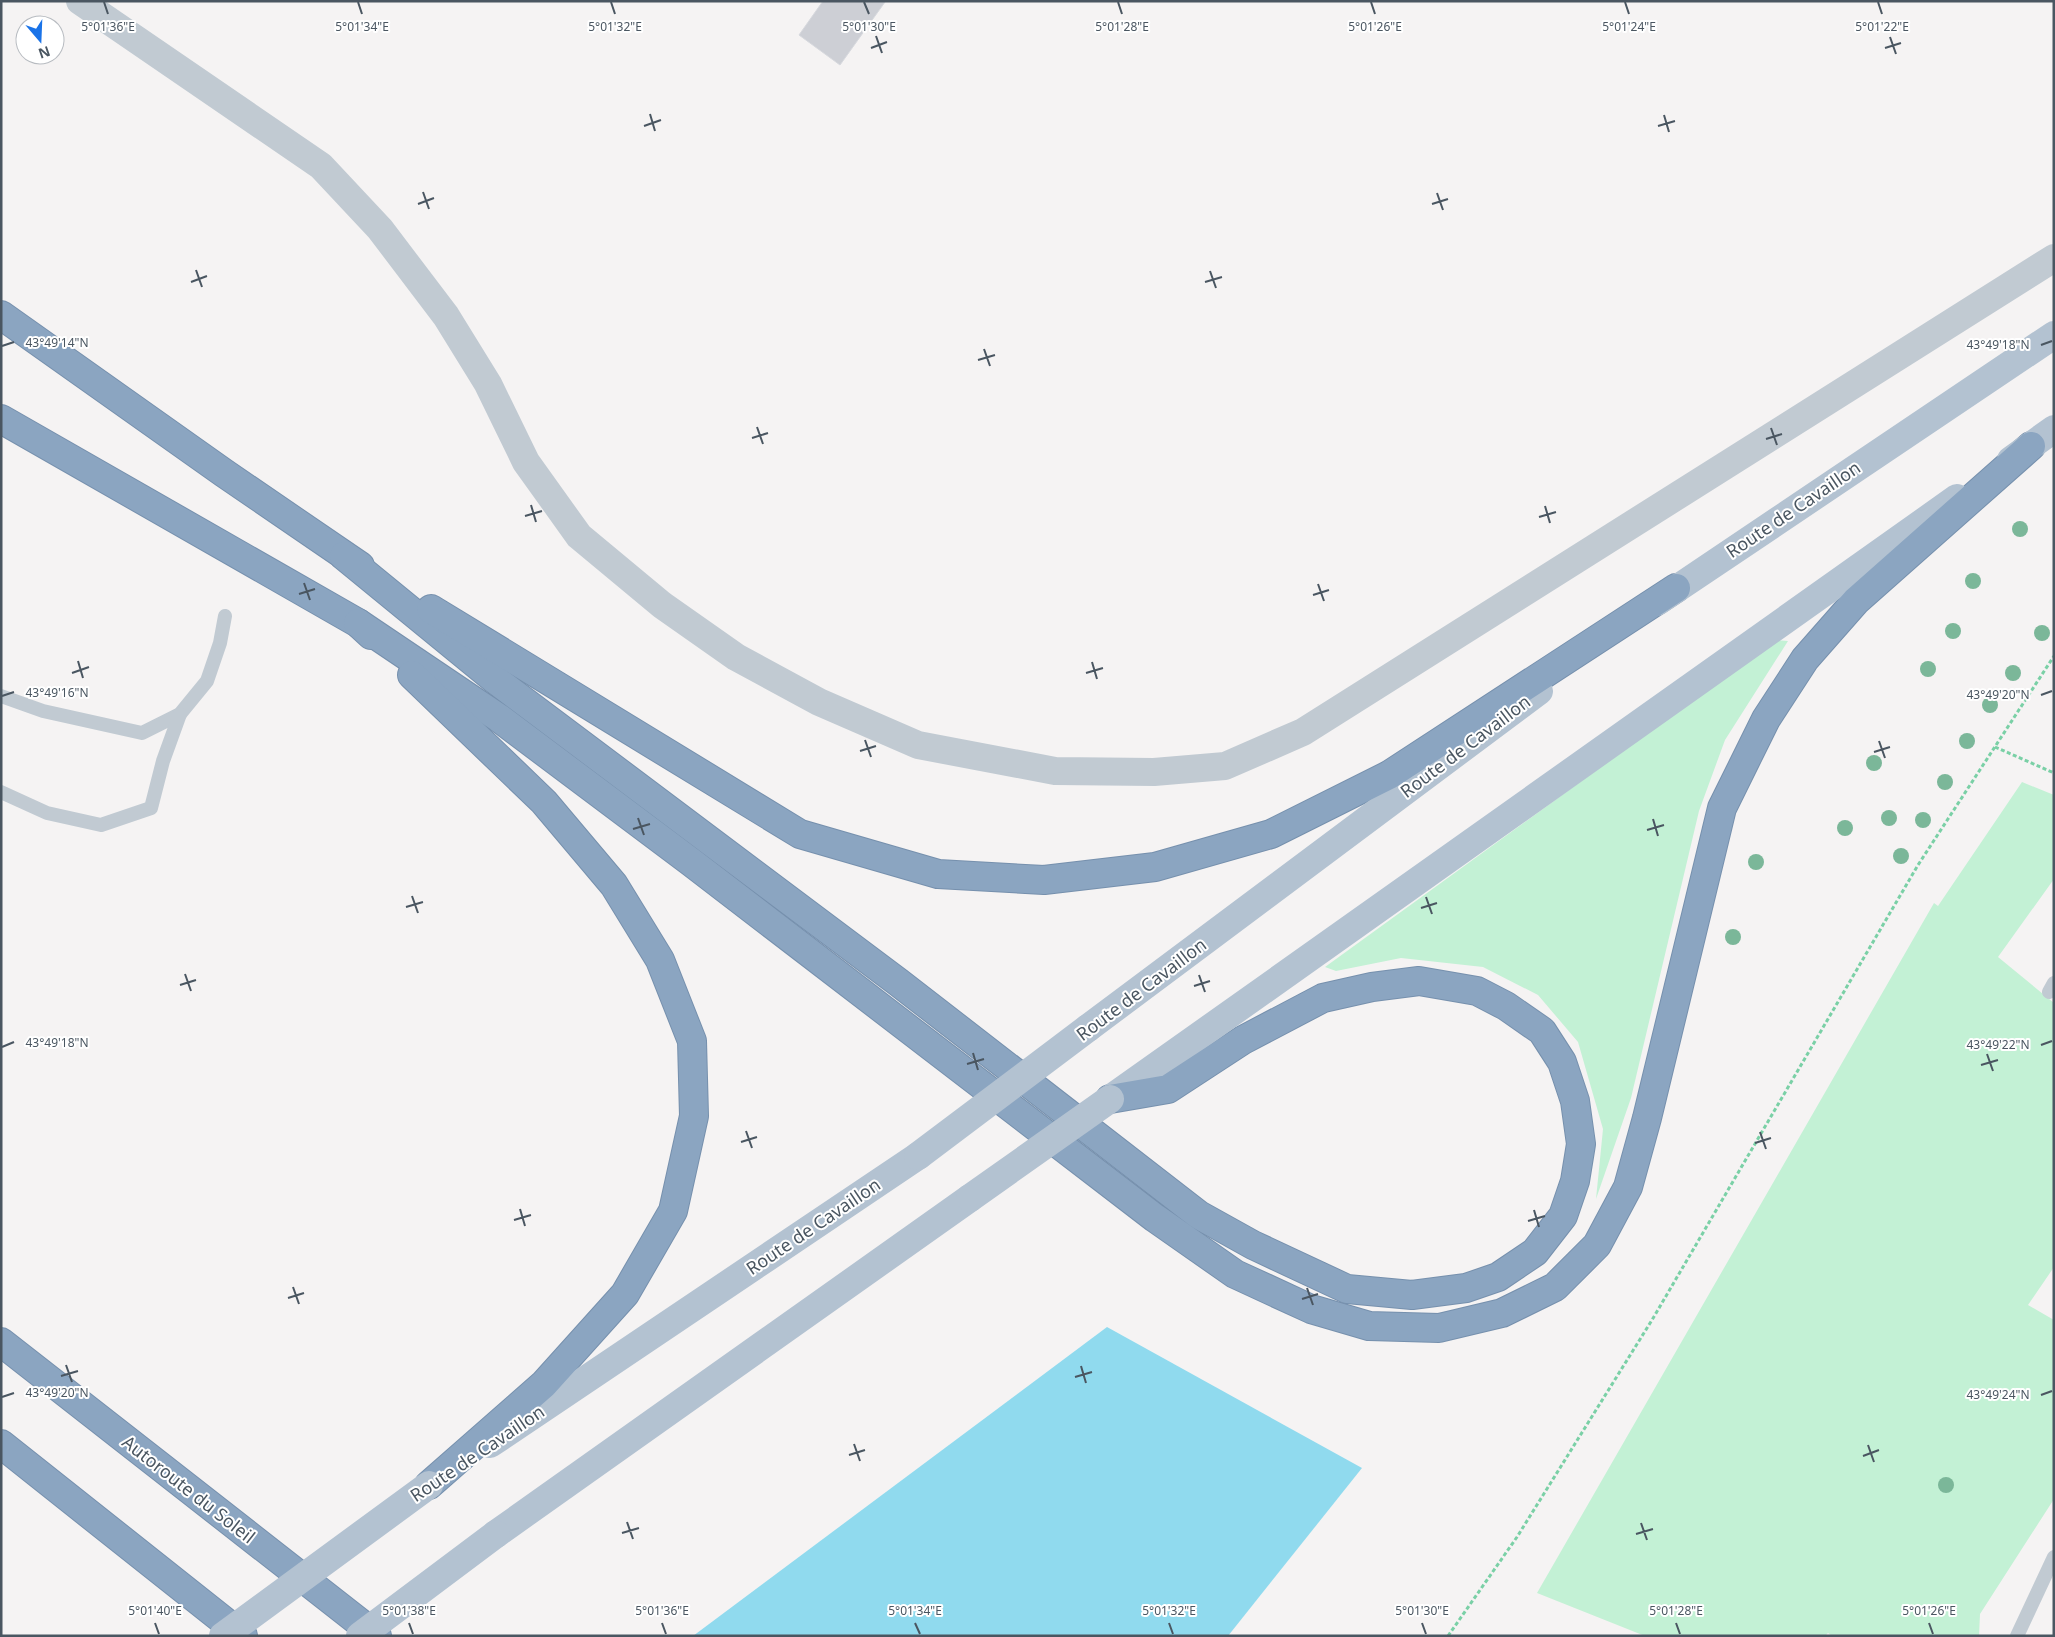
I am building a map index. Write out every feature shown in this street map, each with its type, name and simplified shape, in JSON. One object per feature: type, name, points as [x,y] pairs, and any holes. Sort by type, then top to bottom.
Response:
[{"type":"highway","points":[[1,315],[344,556],[800,834],[938,874],[1044,880],[1155,867],[1271,834],[1389,775],[1676,588]]},
{"type":"highway","points":[[1,419],[358,623],[506,724],[707,874],[1155,1218],[1235,1274],[1311,1309],[1369,1326],[1439,1328],[1502,1313],[1555,1287],[1597,1245],[1628,1187],[1647,1118],[1722,808],[1766,719],[1805,659],[1856,601],[2031,446]]},
{"type":"highway","points":[[344,556],[493,678],[890,976],[1199,1215],[1253,1245],[1348,1289],[1412,1295],[1466,1288],[1498,1277],[1535,1252],[1563,1216],[1576,1181],[1580,1144],[1575,1101],[1562,1062],[1542,1031],[1506,1006],[1477,991],[1419,981],[1372,987],[1323,998],[1243,1040],[1168,1089],[1110,1099]]},
{"type":"highway","points":[[358,623],[544,802],[614,885],[660,960],[692,1041],[694,1116],[673,1211],[625,1294],[544,1384],[429,1485]]},
{"type":"highway","name":"Autoroute du Soleil","points":[[1,1342],[377,1636]]},
{"type":"highway","points":[[1,1444],[243,1636]]},
{"type":"main road","name":"Route de Cavaillon","points":[[223,1636],[429,1485],[918,1156],[1676,588],[2054,335]]},
{"type":"main road","points":[[360,1636],[496,1534],[1146,1075],[2054,429]]},
{"type":"street","points":[[80,1],[321,166],[380,230],[446,316],[488,384],[526,462],[580,536],[662,605],[736,658],[819,702],[918,745],[1055,771],[1154,772],[1225,766],[1304,732],[2054,258]]},
{"type":"lane","points":[[1,792],[47,813],[101,825],[150,808],[163,761],[180,714],[208,681],[220,643],[225,616]]},
{"type":"lane","points":[[1,696],[43,711],[142,733],[180,714]]},
{"type":"lane","points":[[2017,1636],[2054,1557]]},
{"type":"path","points":[[1448,1636],[1516,1537],[1652,1320],[1918,865],[2054,656]]},
{"type":"path","points":[[1995,747],[2054,773]]},
{"type":"green space","points":[[1776,640],[1788,641],[1725,740],[1699,811],[1631,1098],[1596,1199],[1603,1129],[1578,1042],[1538,995],[1483,967],[1401,958],[1336,971],[1325,967]]},
{"type":"green space","points":[[2022,782],[2054,795],[2054,879],[1998,957],[2054,1003],[2054,1267],[2028,1305],[2054,1320],[2054,1499],[1980,1614],[1979,1636],[1832,1636],[1828,1633],[1825,1636],[1645,1636],[1537,1593],[1934,903],[1938,906]]},
{"type":"water","points":[[1107,1327],[1362,1468],[1228,1636],[693,1636]]},
{"type":"building","points":[[823,1],[885,2],[840,65],[799,35]]}]
